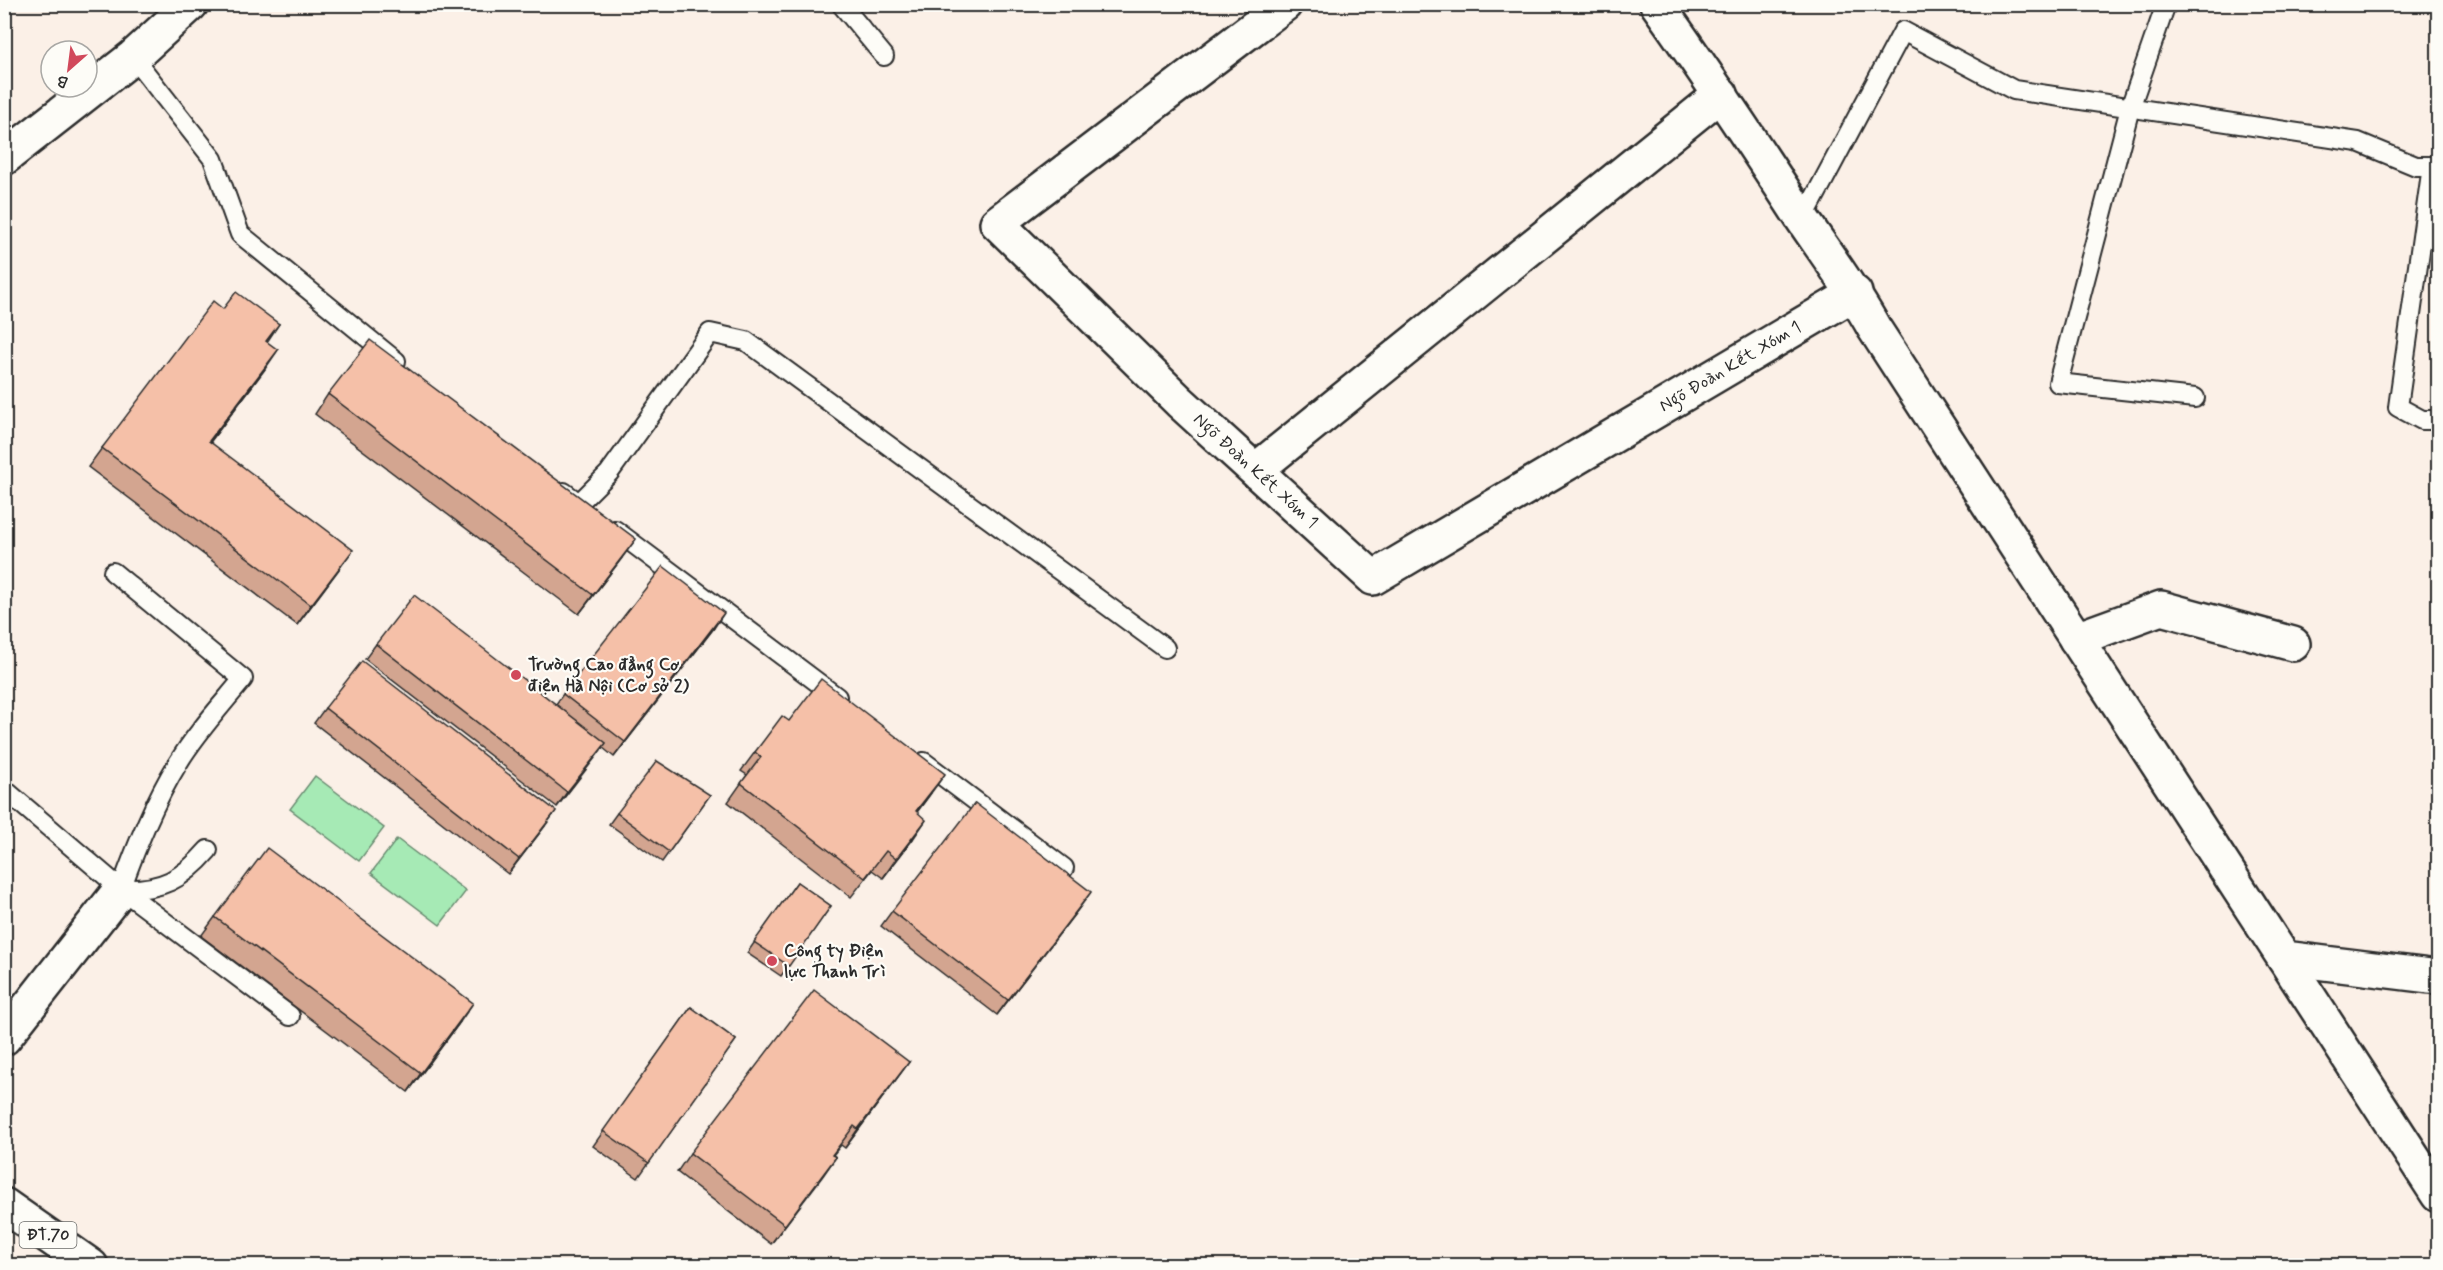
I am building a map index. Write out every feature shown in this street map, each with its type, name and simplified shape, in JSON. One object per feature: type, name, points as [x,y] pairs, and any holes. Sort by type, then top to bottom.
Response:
[{"type":"street","points":[[4,158],[133,57],[191,4]]},
{"type":"street","name":"Ngõ Đoàn Kết Xóm 1","points":[[1285,4],[997,223],[1180,402],[1372,578],[1855,293]]},
{"type":"street","points":[[1657,4],[1721,94],[1803,219],[1855,293],[1874,328],[2439,1196]]},
{"type":"street","points":[[1257,470],[1721,94]]},
{"type":"street","points":[[2076,639],[2161,608],[2293,644]]},
{"type":"street","points":[[4,1038],[121,888]]},
{"type":"street","points":[[2284,958],[2439,977]]},
{"type":"street","name":"ĐT.70","points":[[4,1205],[91,1266]]},
{"type":"lane","points":[[841,4],[884,56]]},
{"type":"lane","points":[[2166,4],[2130,108],[2058,383],[2195,398]]},
{"type":"lane","points":[[1803,219],[1903,31],[2014,90],[2358,142],[2416,166],[2435,166],[2398,407],[2422,420],[2439,420]]},
{"type":"lane","points":[[133,57],[213,159],[240,234],[406,369]]},
{"type":"lane","points":[[589,510],[609,473],[710,333],[746,341],[1165,648]]},
{"type":"lane","points":[[553,485],[855,710]]},
{"type":"lane","points":[[113,572],[243,680],[200,731],[178,762],[145,826],[121,888]]},
{"type":"lane","points":[[912,753],[1064,868]]},
{"type":"lane","points":[[4,789],[121,888],[290,1016]]},
{"type":"lane","points":[[121,888],[140,890],[176,879],[194,867],[208,850]]},
{"type":"green space","points":[[315,776],[384,828],[359,861],[290,809]]},
{"type":"green space","points":[[397,839],[466,891],[440,925],[371,873]]},
{"type":"building","points":[[236,292],[279,324],[266,341],[278,350],[209,441],[353,550],[311,605],[102,448],[213,301],[223,309]]},
{"type":"building","points":[[370,340],[636,539],[593,595],[328,394]]},
{"type":"building","points":[[663,566],[724,613],[625,742],[563,694]]},
{"type":"building","points":[[414,595],[606,743],[567,792],[376,644]]},
{"type":"building","points":[[362,661],[556,811],[519,859],[325,708]]},
{"type":"building","points":[[821,679],[945,774],[916,811],[926,820],[896,859],[886,851],[865,878],[741,783],[761,757],[755,752],[782,716],[789,721]]},
{"type":"building","points":[[657,761],[710,795],[669,852],[617,813]]},
{"type":"building","points":[[975,803],[1091,892],[1008,1000],[892,911]]},
{"type":"building","points":[[267,848],[473,1003],[421,1073],[215,917]]},
{"type":"building","points":[[797,882],[831,906],[789,966],[754,942]]},
{"type":"building","points":[[814,990],[909,1062],[858,1129],[854,1126],[832,1155],[836,1157],[785,1225],[690,1153]]},
{"type":"building","points":[[691,1007],[736,1040],[649,1163],[603,1131]]},
{"type":"place","name":"Trường Cao đẳng Cơ điện Hà Nội (Cơ sở 2)","points":[[516,675]]},
{"type":"place","name":"Công ty Điện lực Thanh Trì","points":[[772,961]]}]
